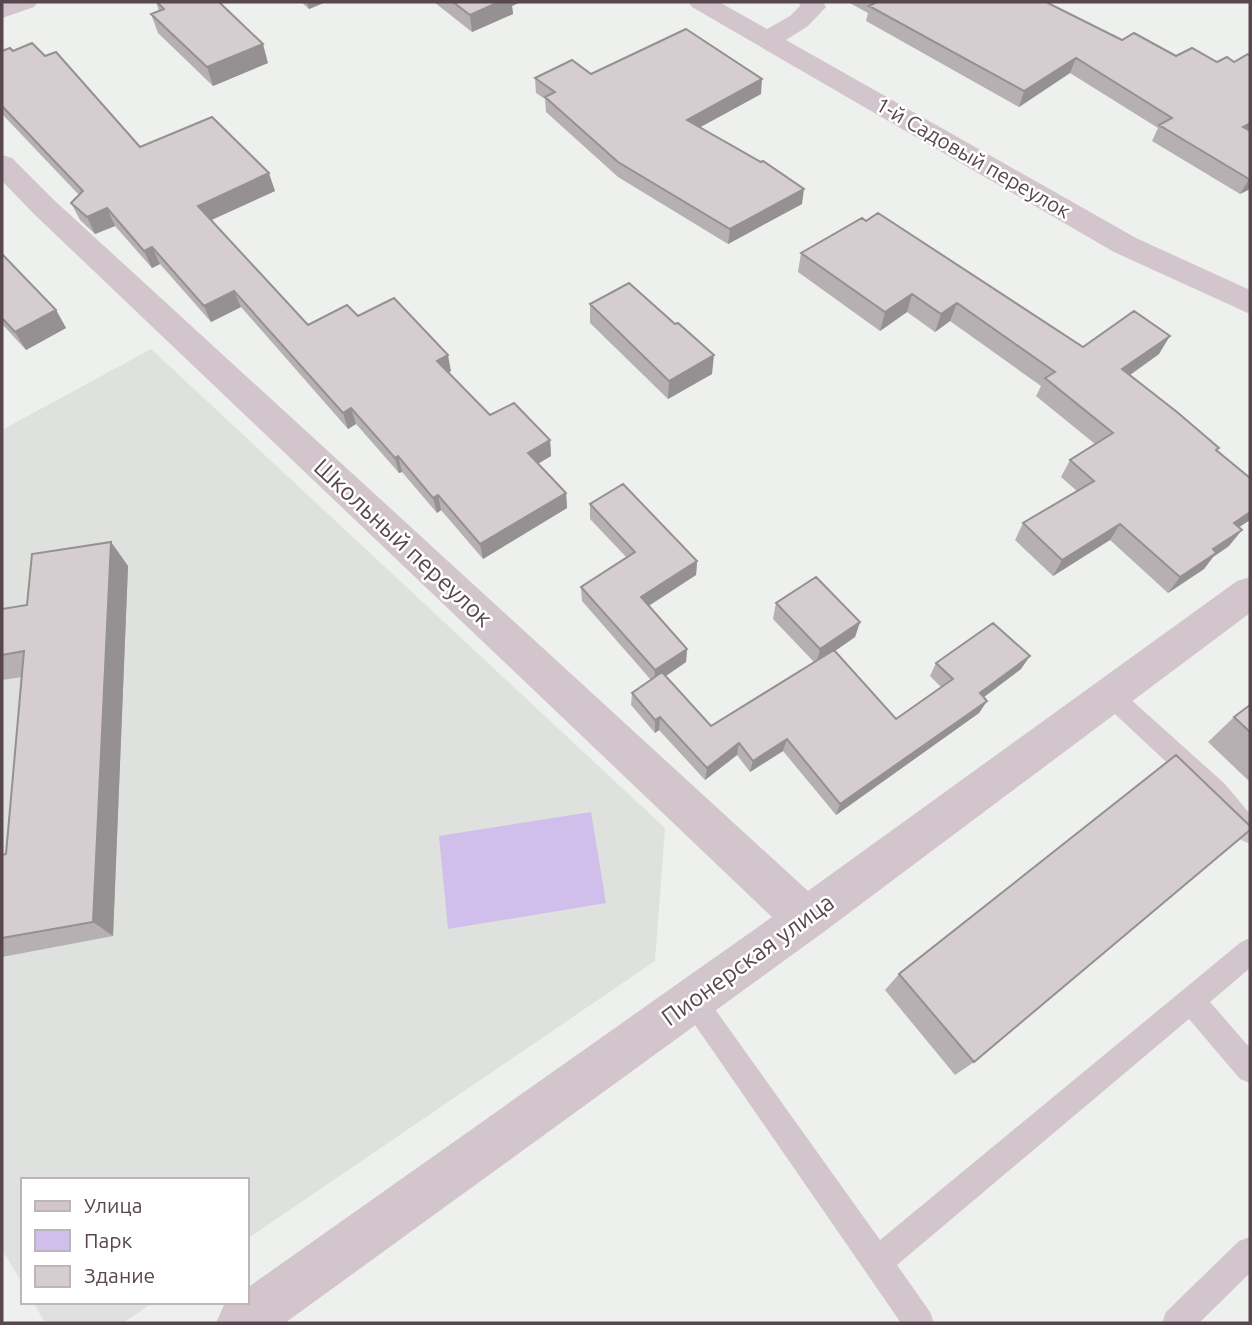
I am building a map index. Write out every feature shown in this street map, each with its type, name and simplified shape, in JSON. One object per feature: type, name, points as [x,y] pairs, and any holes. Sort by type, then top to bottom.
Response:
[{"type":"street","points":[[2,10],[25,2]]},
{"type":"street","name":"1-й Садовый переулок","points":[[701,2],[1125,245],[1250,303]]},
{"type":"street","points":[[767,40],[799,21],[813,7],[811,2]]},
{"type":"street","name":"Школьный переулок","points":[[2,164],[45,208],[806,919]]},
{"type":"street","name":"Пионерская улица","points":[[242,1323],[806,919],[1250,592]]},
{"type":"lane","points":[[1111,695],[1216,792],[1250,832]]},
{"type":"lane","points":[[877,1262],[1250,951]]},
{"type":"lane","points":[[693,1000],[919,1323]]},
{"type":"lane","points":[[1191,1001],[1250,1069]]},
{"type":"lane","points":[[1177,1323],[1250,1252]]},
{"type":"shaded area","points":[[151,349],[665,828],[655,961],[248,1238],[248,1178],[21,1178],[21,1282],[2,1249],[2,430]]},
{"type":"shaded area","points":[[34,1304],[151,1304],[123,1323],[45,1323]]},
{"type":"green space","points":[[591,812],[606,903],[448,929],[439,836]]},
{"type":"building","points":[[157,2],[219,2],[263,44],[207,67],[151,14],[164,9]]},
{"type":"building","points":[[453,2],[499,2],[470,15]]},
{"type":"building","points":[[877,2],[1046,2],[1122,40],[1134,33],[1176,56],[1192,48],[1217,62],[1227,57],[1234,62],[1248,54],[1250,123],[1243,127],[1250,131],[1250,179],[1159,125],[1172,118],[1076,58],[1024,91],[869,6]]},
{"type":"building","points":[[686,29],[762,79],[687,120],[763,161],[804,189],[730,229],[618,162],[545,97],[555,92],[535,78],[572,60],[591,74]]},
{"type":"building","points":[[32,43],[45,56],[56,52],[140,147],[212,117],[269,173],[198,206],[308,325],[347,305],[358,316],[394,298],[448,355],[437,361],[490,415],[514,403],[550,440],[528,453],[566,493],[480,544],[438,495],[433,498],[398,456],[395,458],[351,408],[343,413],[234,291],[204,306],[152,247],[144,251],[107,208],[87,217],[71,203],[83,191],[2,106],[2,51],[10,48],[13,51]]},
{"type":"building","points":[[878,213],[1083,347],[1134,311],[1170,336],[1122,369],[1177,412],[1250,478],[1250,512],[1234,523],[1242,530],[1213,549],[1216,553],[1180,577],[1120,524],[1062,560],[1023,523],[1094,481],[1070,460],[1113,433],[1045,378],[1055,372],[957,303],[941,314],[912,294],[885,312],[801,253],[862,218],[866,221]]},
{"type":"building","points":[[2,254],[56,310],[15,332],[2,318]]},
{"type":"building","points":[[629,283],[714,355],[669,381],[590,304]]},
{"type":"building","points":[[623,484],[697,561],[641,597],[687,649],[655,670],[581,587],[635,552],[590,504]]},
{"type":"building","points":[[111,542],[93,922],[2,938],[2,855],[6,854],[24,651],[2,655],[2,609],[27,605],[32,554]]},
{"type":"building","points":[[816,577],[860,622],[820,649],[776,603]]},
{"type":"building","points":[[993,623],[1030,656],[980,693],[987,701],[840,804],[787,739],[753,761],[739,743],[707,768],[660,717],[655,720],[632,693],[662,672],[711,726],[834,650],[896,719],[953,679],[936,663]]},
{"type":"building","points":[[1250,705],[1250,732],[1234,717]]},
{"type":"building","points":[[1176,755],[1250,826],[1250,830],[974,1062],[899,974]]}]
